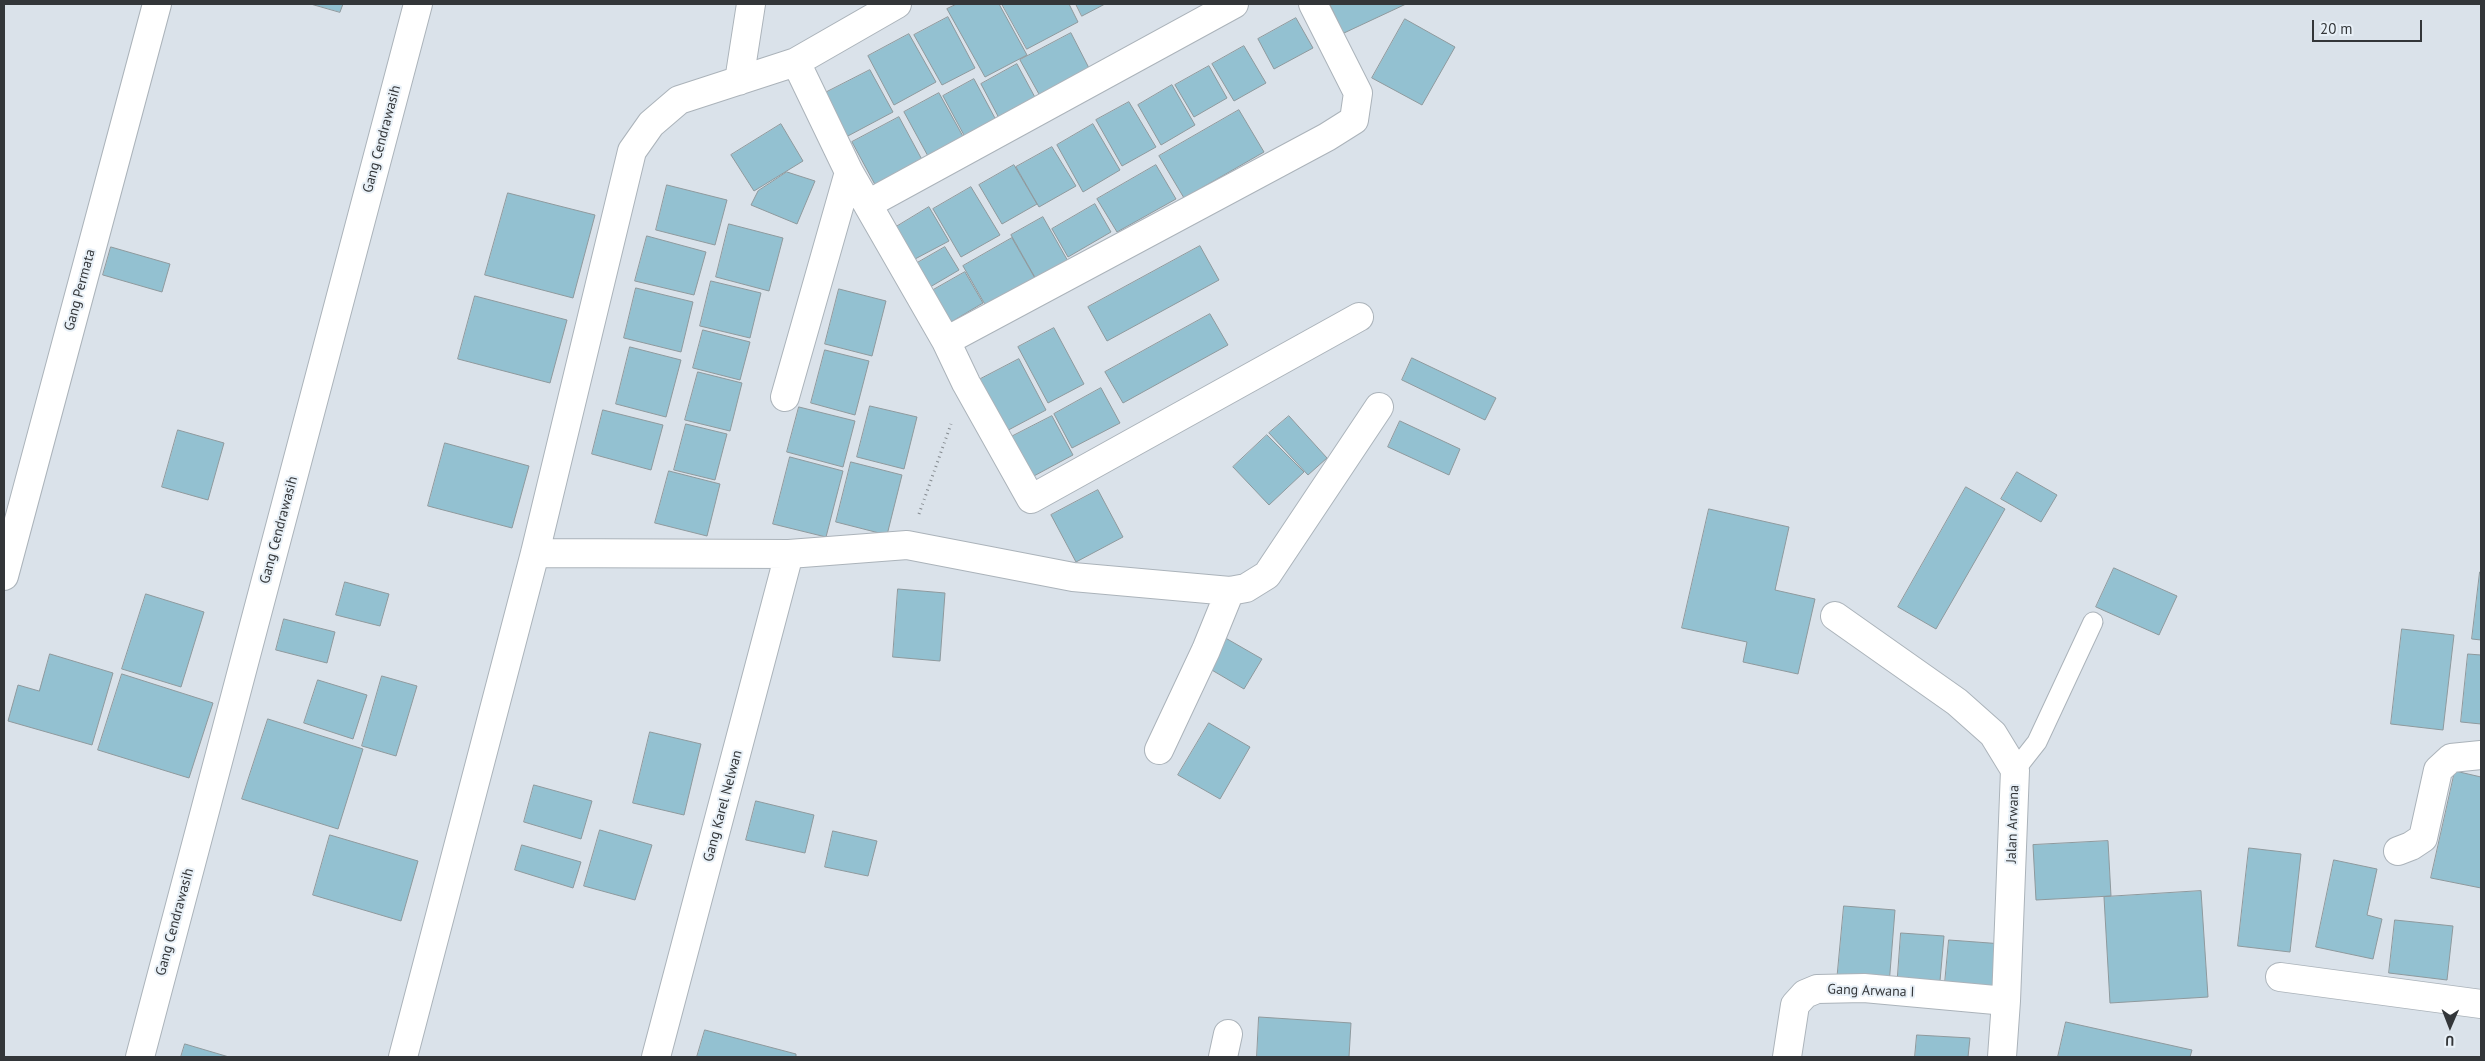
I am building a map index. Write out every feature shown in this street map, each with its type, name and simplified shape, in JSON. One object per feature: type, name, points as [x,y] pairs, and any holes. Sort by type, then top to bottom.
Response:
[{"type":"street","name":"Gang Permata","points":[[4,576],[157,4]]},
{"type":"street","name":"Gang Cendrawasih","points":[[140,1057],[418,4]]},
{"type":"street","points":[[739,81],[751,4]]},
{"type":"street","points":[[403,1057],[535,554],[632,151],[651,124],[679,100],[796,62],[897,4]]},
{"type":"street","points":[[946,341],[1327,137],[1354,120],[1358,93],[1313,4]]},
{"type":"street","points":[[868,204],[1218,7]]},
{"type":"street","points":[[796,62],[849,172],[946,341],[966,383],[1031,499],[1359,317]]},
{"type":"street","points":[[785,397],[849,172]]},
{"type":"street","points":[[535,554],[789,554],[907,545],[1073,577],[1230,591],[1246,588],[1267,575],[1379,407]]},
{"type":"street","name":"Gang Karel Nelwan","points":[[656,1057],[789,554]]},
{"type":"street","points":[[1159,750],[1206,650],[1230,591]]},
{"type":"street","name":"Jalan Arwana","points":[[1835,616],[1957,702],[1993,734],[2015,770],[2002,1057]]},
{"type":"street","points":[[2398,851],[2423,838],[2438,770],[2451,758],[2481,755]]},
{"type":"street","points":[[2280,977],[2481,1004]]},
{"type":"street","name":"Gang Arwana I","points":[[1787,1057],[1795,1005],[1805,994],[1817,989],[1864,988],[2006,1001]]},
{"type":"lane","points":[[2015,770],[2041,734],[2093,622]]},
{"type":"path","points":[[907,545],[966,383]]},
{"type":"building","points":[[311,4],[343,4],[340,12]]},
{"type":"building","points":[[957,4],[999,4],[1027,55],[985,77],[947,9]]},
{"type":"building","points":[[1002,4],[1069,4],[1078,22],[1027,49]]},
{"type":"building","points":[[1076,4],[1105,4],[1082,16]]},
{"type":"building","points":[[1330,4],[1406,4],[1344,33]]},
{"type":"building","points":[[948,17],[975,68],[942,85],[914,35]]},
{"type":"building","points":[[1296,18],[1313,48],[1274,69],[1258,39]]},
{"type":"building","points":[[1405,19],[1455,47],[1422,105],[1372,78]]},
{"type":"building","points":[[1071,33],[1090,70],[1040,96],[1020,60]]},
{"type":"building","points":[[909,34],[936,82],[894,105],[868,56]]},
{"type":"building","points":[[1244,46],[1266,83],[1234,101],[1212,64]]},
{"type":"building","points":[[1017,64],[1037,101],[1000,120],[981,84]]},
{"type":"building","points":[[1209,66],[1227,98],[1194,117],[1175,85]]},
{"type":"building","points":[[870,70],[893,112],[846,137],[823,94]]},
{"type":"building","points":[[974,79],[996,120],[965,137],[943,96]]},
{"type":"building","points":[[1172,85],[1195,125],[1161,145],[1138,105]]},
{"type":"building","points":[[939,93],[965,140],[929,158],[904,112]]},
{"type":"building","points":[[1129,102],[1156,147],[1122,166],[1096,120]]},
{"type":"building","points":[[1239,110],[1264,152],[1184,198],[1159,156]]},
{"type":"building","points":[[899,117],[926,167],[879,192],[852,142]]},
{"type":"building","points":[[781,124],[803,161],[754,191],[731,155]]},
{"type":"building","points":[[1093,124],[1120,170],[1083,192],[1057,145]]},
{"type":"building","points":[[1052,147],[1076,186],[1039,207],[1016,167]]},
{"type":"building","points":[[1014,165],[1037,204],[1002,224],[979,185]]},
{"type":"building","points":[[1156,165],[1176,199],[1117,232],[1097,199]]},
{"type":"building","points":[[787,172],[815,181],[797,224],[751,205],[758,191]]},
{"type":"building","points":[[667,185],[727,200],[715,245],[656,230]]},
{"type":"building","points":[[971,187],[1000,235],[961,257],[933,209]]},
{"type":"building","points":[[508,193],[595,215],[573,298],[485,275]]},
{"type":"building","points":[[1095,204],[1111,232],[1068,257],[1052,229]]},
{"type":"building","points":[[929,207],[949,241],[915,259],[896,227]]},
{"type":"building","points":[[1043,217],[1069,263],[1037,281],[1011,235]]},
{"type":"building","points":[[729,224],[783,238],[769,291],[716,277]]},
{"type":"building","points":[[647,236],[706,252],[694,295],[635,281]]},
{"type":"building","points":[[1012,238],[1036,280],[987,308],[963,266]]},
{"type":"building","points":[[1200,246],[1219,280],[1107,341],[1088,307]]},
{"type":"building","points":[[111,247],[170,264],[162,292],[103,275]]},
{"type":"building","points":[[945,247],[959,270],[925,290],[912,266]]},
{"type":"building","points":[[965,272],[983,303],[946,325],[928,293]]},
{"type":"building","points":[[711,281],[761,293],[750,338],[700,326]]},
{"type":"building","points":[[636,288],[693,302],[681,352],[624,338]]},
{"type":"building","points":[[839,289],[886,301],[872,356],[825,344]]},
{"type":"building","points":[[475,296],[567,320],[550,383],[458,359]]},
{"type":"building","points":[[1210,314],[1228,345],[1123,403],[1105,372]]},
{"type":"building","points":[[1054,328],[1084,384],[1048,403],[1018,347]]},
{"type":"building","points":[[703,330],[750,342],[740,380],[693,368]]},
{"type":"building","points":[[630,347],[681,360],[666,417],[616,404]]},
{"type":"building","points":[[825,350],[869,361],[855,415],[811,403]]},
{"type":"building","points":[[1412,358],[1496,398],[1485,420],[1402,380]]},
{"type":"building","points":[[1019,359],[1046,410],[999,435],[971,384]]},
{"type":"building","points":[[698,372],[742,383],[730,431],[685,420]]},
{"type":"building","points":[[1101,388],[1120,423],[1072,448],[1054,414]]},
{"type":"building","points":[[870,406],[917,417],[904,469],[857,457]]},
{"type":"building","points":[[799,407],[855,421],[843,467],[787,452]]},
{"type":"building","points":[[603,410],[663,425],[651,470],[592,454]]},
{"type":"building","points":[[1052,416],[1073,455],[1032,477],[1011,437]]},
{"type":"building","points":[[1289,416],[1327,458],[1308,475],[1269,433]]},
{"type":"building","points":[[1400,421],[1460,449],[1449,475],[1388,447]]},
{"type":"building","points":[[686,424],[727,434],[715,480],[674,470]]},
{"type":"building","points":[[178,430],[224,443],[208,500],[162,487]]},
{"type":"building","points":[[1267,435],[1304,472],[1269,505],[1233,467]]},
{"type":"building","points":[[445,443],[529,466],[512,528],[428,506]]},
{"type":"building","points":[[790,457],[843,471],[826,537],[773,524]]},
{"type":"building","points":[[851,462],[902,475],[887,535],[836,522]]},
{"type":"building","points":[[669,471],[720,484],[707,536],[655,523]]},
{"type":"building","points":[[2017,472],[2057,495],[2041,522],[2001,499]]},
{"type":"building","points":[[1966,487],[2005,509],[1936,629],[1898,607]]},
{"type":"building","points":[[1098,490],[1123,537],[1076,562],[1051,515]]},
{"type":"building","points":[[1709,509],[1789,527],[1775,590],[1815,599],[1798,674],[1743,662],[1747,642],[1682,628]]},
{"type":"building","points":[[2114,568],[2177,596],[2159,635],[2096,607]]},
{"type":"building","points":[[2481,572],[2481,640],[2472,639]]},
{"type":"building","points":[[345,582],[389,594],[380,626],[336,615]]},
{"type":"building","points":[[898,589],[945,593],[940,661],[893,657]]},
{"type":"building","points":[[146,594],[204,612],[181,687],[122,669]]},
{"type":"building","points":[[284,619],[335,632],[327,663],[276,650]]},
{"type":"building","points":[[2402,629],[2454,635],[2443,730],[2391,724]]},
{"type":"building","points":[[1222,636],[1262,659],[1244,689],[1205,666]]},
{"type":"building","points":[[50,654],[113,673],[92,745],[8,721],[18,685],[39,691]]},
{"type":"building","points":[[2468,654],[2481,655],[2481,724],[2461,722]]},
{"type":"building","points":[[122,674],[213,703],[189,778],[98,750]]},
{"type":"building","points":[[382,676],[417,686],[396,756],[362,746]]},
{"type":"building","points":[[318,680],[367,695],[353,739],[304,723]]},
{"type":"building","points":[[268,719],[363,749],[338,829],[242,799]]},
{"type":"building","points":[[1209,723],[1250,747],[1220,799],[1178,775]]},
{"type":"building","points":[[650,732],[701,744],[684,815],[633,803]]},
{"type":"building","points":[[2455,771],[2481,777],[2481,888],[2431,878]]},
{"type":"building","points":[[534,785],[592,801],[581,839],[524,822]]},
{"type":"building","points":[[756,801],[814,815],[805,853],[746,840]]},
{"type":"building","points":[[600,830],[652,845],[635,900],[584,886]]},
{"type":"building","points":[[833,831],[877,841],[868,876],[825,867]]},
{"type":"building","points":[[330,835],[418,861],[401,921],[313,895]]},
{"type":"building","points":[[2108,841],[2111,896],[2036,900],[2033,845]]},
{"type":"building","points":[[522,845],[581,862],[573,888],[515,870]]},
{"type":"building","points":[[2249,848],[2301,854],[2290,952],[2238,946]]},
{"type":"building","points":[[2334,860],[2377,869],[2367,915],[2382,919],[2373,959],[2316,947]]},
{"type":"building","points":[[2201,891],[2208,997],[2110,1003],[2104,897]]},
{"type":"building","points":[[1844,906],[1895,910],[1889,985],[1837,981]]},
{"type":"building","points":[[2395,920],[2453,926],[2447,980],[2389,973]]},
{"type":"building","points":[[1901,933],[1944,936],[1939,992],[1897,988]]},
{"type":"building","points":[[1949,940],[2003,944],[1998,999],[1944,994]]},
{"type":"building","points":[[1259,1017],[1351,1023],[1349,1057],[1257,1057]]},
{"type":"building","points":[[2066,1022],[2192,1050],[2190,1057],[2058,1057]]},
{"type":"building","points":[[705,1030],[796,1054],[796,1057],[697,1057]]},
{"type":"building","points":[[1917,1035],[1970,1038],[1968,1057],[1915,1057]]},
{"type":"building","points":[[185,1044],[229,1057],[181,1057]]}]
